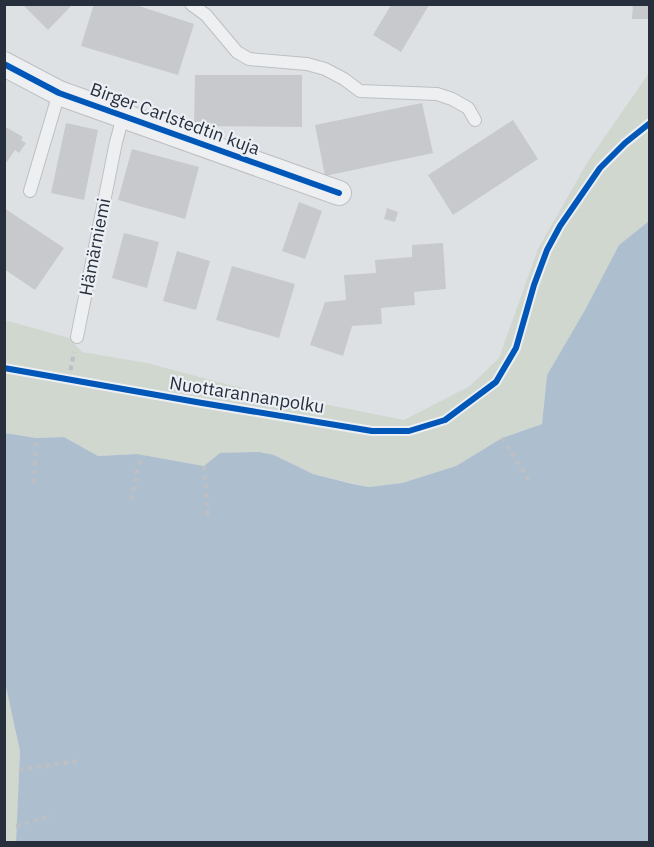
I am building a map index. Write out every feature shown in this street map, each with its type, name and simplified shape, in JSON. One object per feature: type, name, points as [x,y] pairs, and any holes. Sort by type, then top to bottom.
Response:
[{"type":"street","name":"Birger Carlstedtin kuja","points":[[4,64],[59,93],[339,193]]},
{"type":"lane","points":[[191,4],[206,15],[237,52],[249,59],[307,64],[325,69],[360,91],[437,94],[468,108],[475,120]]},
{"type":"lane","points":[[30,191],[59,93]]},
{"type":"lane","name":"Hämärniemi","points":[[77,337],[123,117]]},
{"type":"path","points":[[69,379],[77,337]]},
{"type":"path","points":[[58,377],[77,381]]},
{"type":"path","points":[[34,483],[36,438]]},
{"type":"path","points":[[502,438],[530,482]]},
{"type":"path","points":[[131,500],[141,455]]},
{"type":"path","points":[[204,466],[208,518]]},
{"type":"path","points":[[19,770],[78,761]]},
{"type":"path","points":[[16,826],[52,816]]},
{"type":"shaded area","points":[[649,73],[649,221],[619,245],[547,375],[542,424],[502,438],[456,466],[402,483],[369,487],[313,474],[274,455],[204,466],[137,454],[98,456],[64,437],[36,438],[5,433],[4,320],[69,338],[82,352],[147,363],[229,385],[404,420],[470,386],[499,358],[538,249],[588,161]]},
{"type":"shaded area","points":[[4,678],[20,751],[16,842],[5,842]]},
{"type":"water","points":[[649,221],[649,842],[16,842],[20,751],[4,678],[5,433],[36,438],[64,437],[98,456],[137,454],[204,466],[220,453],[259,452],[274,455],[313,474],[369,487],[402,483],[456,466],[502,438],[542,424],[547,375],[619,245]]},
{"type":"building","points":[[22,4],[73,4],[48,30]]},
{"type":"building","points":[[94,4],[133,4],[194,24],[178,75],[81,46]]},
{"type":"building","points":[[633,4],[650,4],[650,19],[632,19]]},
{"type":"building","points":[[391,5],[429,5],[401,52],[373,35]]},
{"type":"building","points":[[195,75],[302,75],[302,127],[194,126]]},
{"type":"building","points":[[422,103],[433,153],[325,176],[315,125]]},
{"type":"building","points":[[513,120],[538,159],[453,215],[428,175]]},
{"type":"building","points":[[66,123],[98,130],[84,200],[51,193]]},
{"type":"building","points":[[4,126],[23,137],[21,140],[26,143],[19,153],[15,150],[4,166]]},
{"type":"building","points":[[132,149],[199,167],[185,219],[118,200]]},
{"type":"building","points":[[299,202],[322,211],[305,259],[282,251]]},
{"type":"building","points":[[4,208],[64,248],[35,290],[4,269]]},
{"type":"building","points":[[387,208],[398,212],[395,222],[384,219]]},
{"type":"building","points":[[124,233],[159,242],[147,288],[112,278]]},
{"type":"building","points":[[443,243],[446,289],[414,292],[415,305],[381,308],[382,324],[352,326],[343,356],[310,345],[325,302],[346,300],[344,275],[376,273],[375,260],[412,257],[412,245]]},
{"type":"building","points":[[177,251],[210,261],[196,310],[163,301]]},
{"type":"building","points":[[232,266],[295,284],[279,338],[216,320]]},
{"type":"cycle path","points":[[4,64],[59,93],[339,193]]},
{"type":"cycle path","name":"Nuottarannanpolku","points":[[4,368],[372,431],[409,431],[445,420],[496,382],[516,348],[534,285],[547,250],[560,226],[600,168],[625,143],[650,123]]}]
